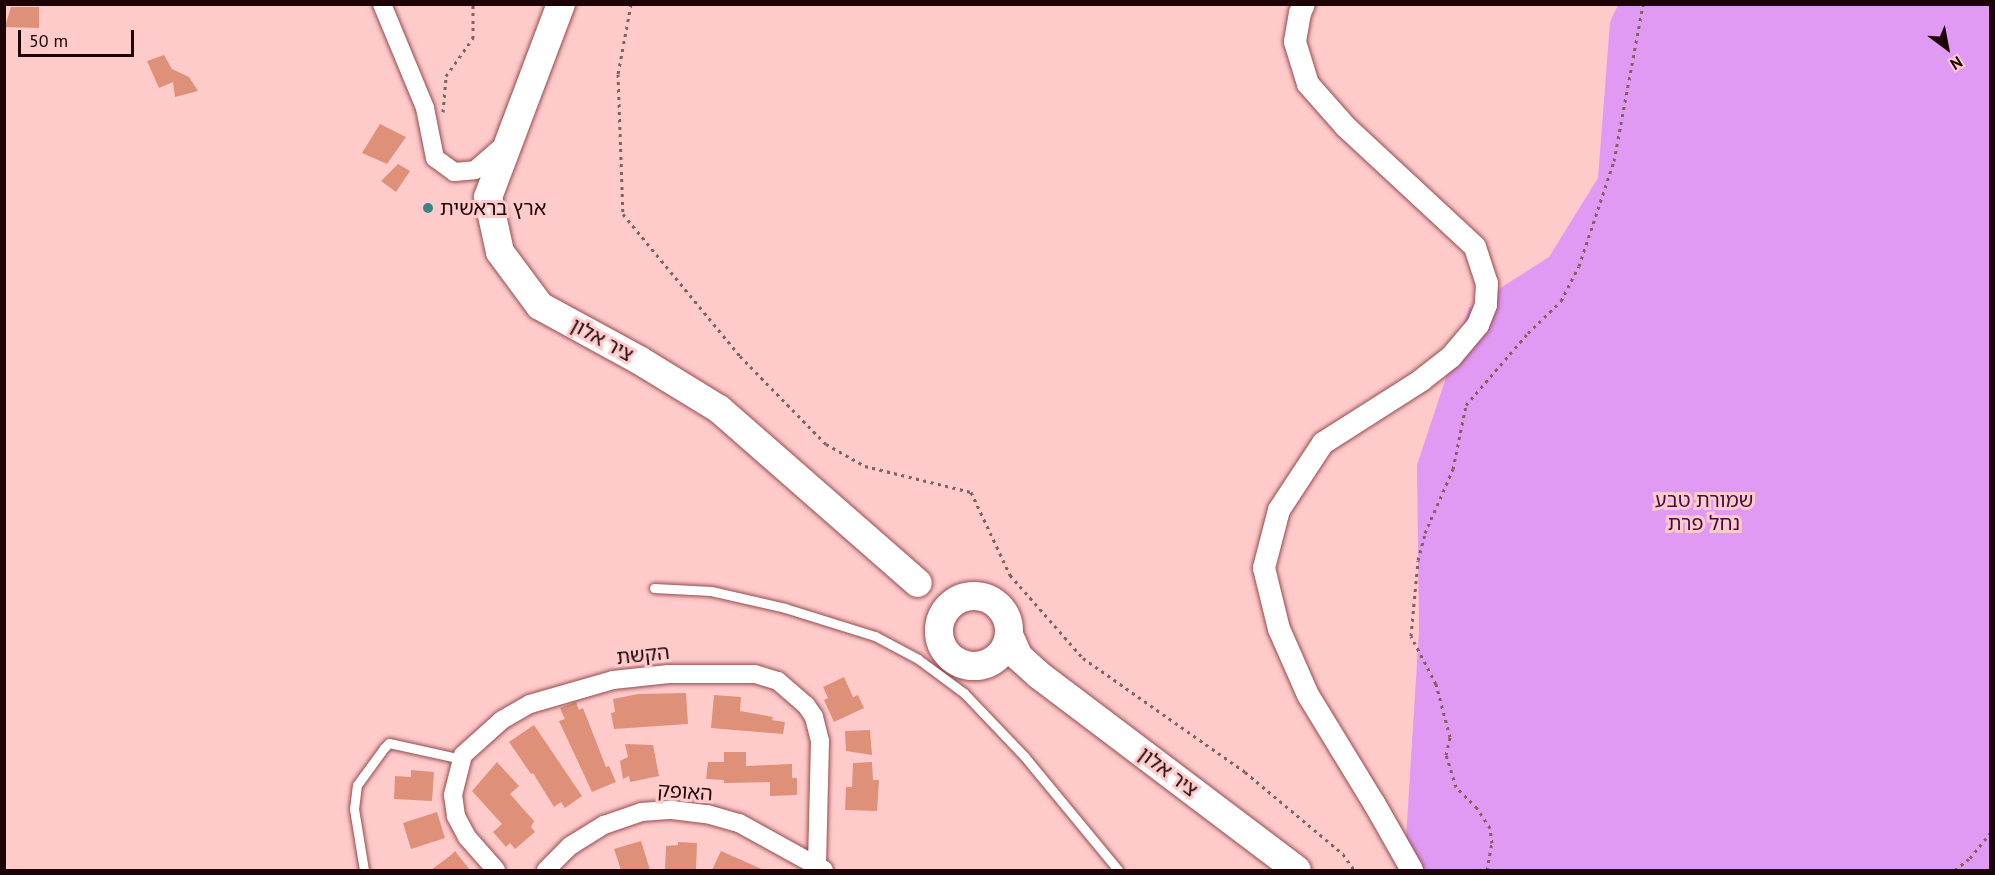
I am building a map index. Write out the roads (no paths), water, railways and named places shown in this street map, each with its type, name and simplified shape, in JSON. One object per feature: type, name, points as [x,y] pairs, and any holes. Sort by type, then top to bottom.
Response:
[{"type":"main road","name":"ציר אלון","points":[[561,4],[488,197],[500,252],[540,306],[639,360],[719,409],[918,583],[930,597],[941,620]]},
{"type":"main road","name":"ציר אלון","points":[[918,583],[945,595],[963,598]]},
{"type":"main road","points":[[963,598],[986,598],[999,606],[1007,619],[1009,635],[1004,649],[986,664],[970,666],[949,656],[941,642],[941,620],[949,606],[963,598]]},
{"type":"main road","name":"ציר אלון","points":[[1009,635],[1019,657],[1039,675],[1297,870]]},
{"type":"main road","name":"ציר אלון","points":[[986,664],[1002,664],[1039,675]]},
{"type":"street","points":[[382,4],[424,108],[435,158],[454,172],[475,170],[510,140]]},
{"type":"street","points":[[1304,4],[1300,13],[1295,42],[1300,65],[1308,84],[1346,127],[1475,247],[1487,283],[1486,305],[1478,325],[1451,357],[1422,380],[1323,444],[1279,510],[1264,568],[1279,630],[1308,695],[1412,870]]},
{"type":"street","name":"הקשת","points":[[496,870],[467,837],[456,816],[453,795],[462,759],[477,740],[502,720],[530,704],[568,691],[613,680],[669,674],[754,674],[771,679],[794,692],[806,705],[818,727],[820,741],[821,868]]},
{"type":"street","name":"האופק","points":[[546,870],[570,846],[604,825],[623,817],[654,811],[689,811],[718,817],[758,833],[821,868]]},
{"type":"lane","points":[[654,588],[711,591],[785,608],[874,636],[918,659],[964,693],[1017,749],[1118,870]]},
{"type":"lane","points":[[364,870],[354,809],[357,785],[384,747],[389,743],[462,759]]},
{"type":"place","name":"ארץ בראשית","points":[[428,208]]},
{"type":"park label","name":"שמורת טבע נחל פרת","points":[[1704,512]]}]
